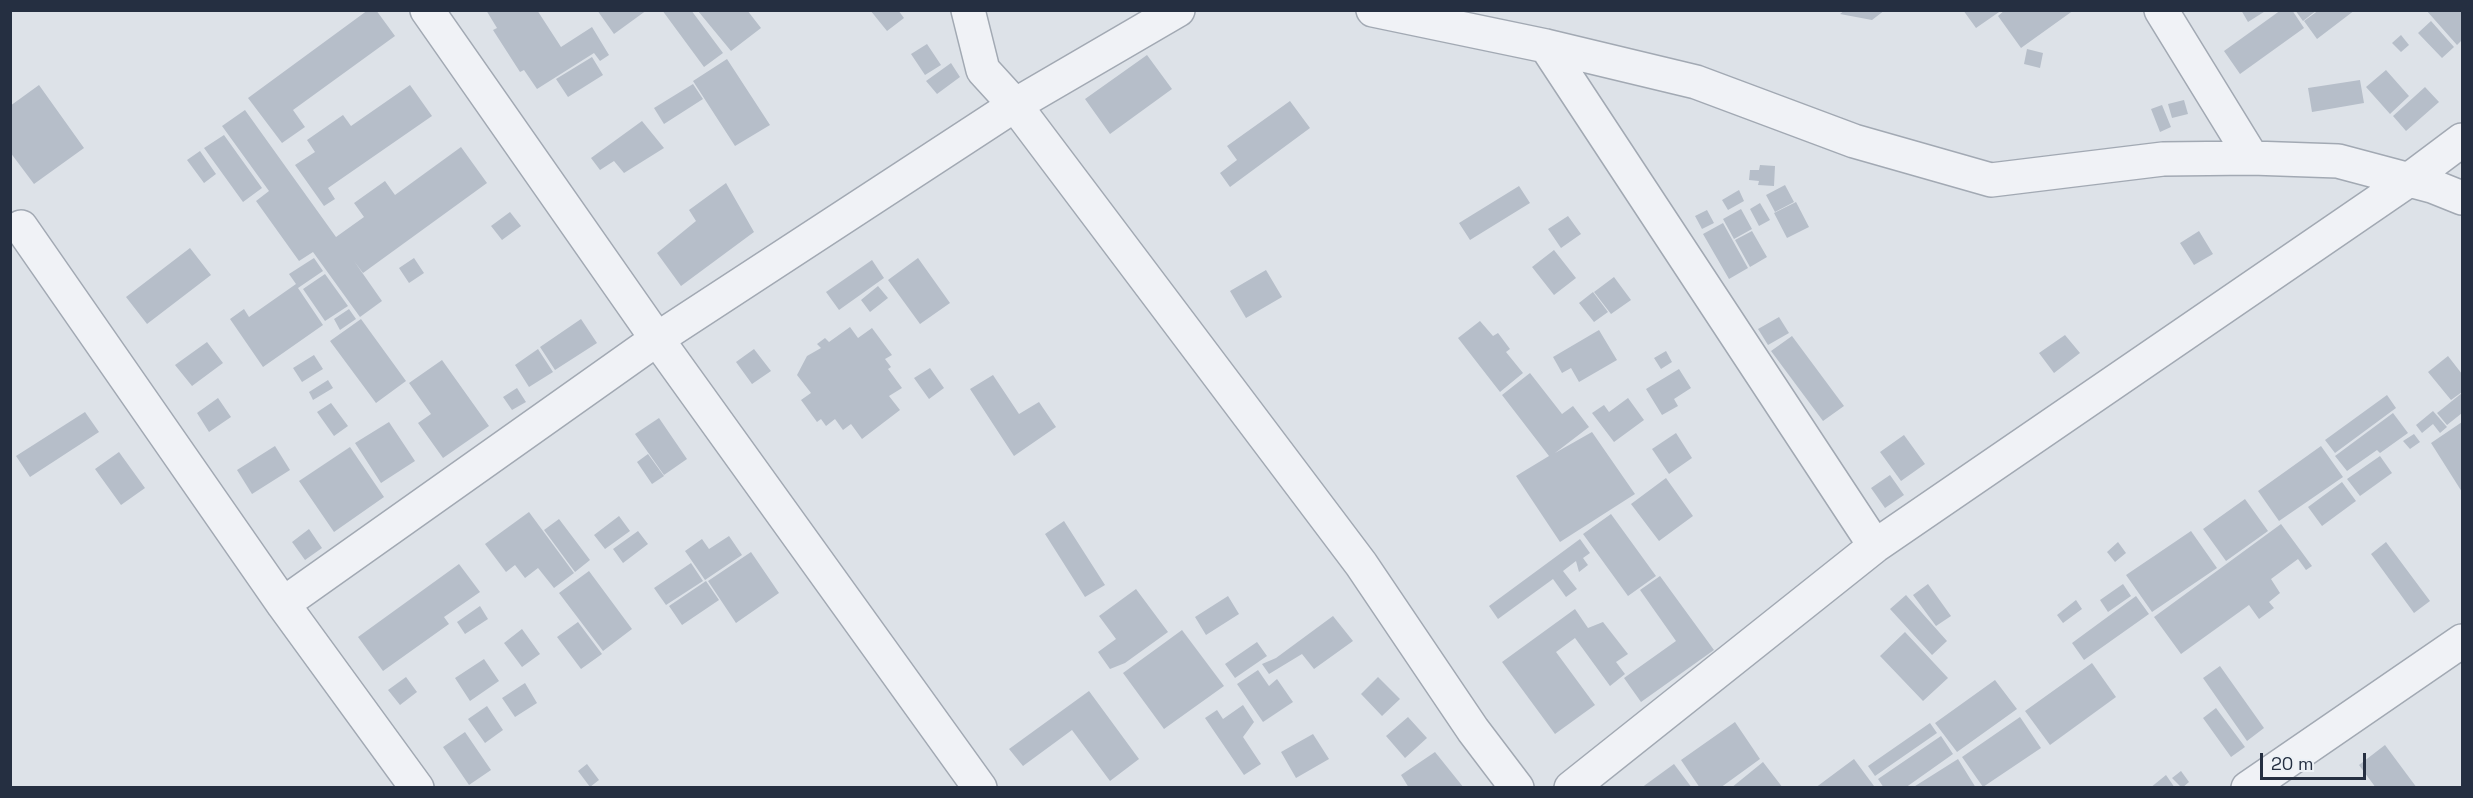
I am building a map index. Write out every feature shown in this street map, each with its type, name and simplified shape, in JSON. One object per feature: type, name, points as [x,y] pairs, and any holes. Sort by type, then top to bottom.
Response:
[{"type":"street","points":[[427,10],[657,339],[980,788]]},
{"type":"street","points":[[968,10],[983,70],[1015,105],[1361,564],[1473,730],[1517,788]]},
{"type":"street","points":[[283,604],[657,339],[1015,105],[1178,10]]},
{"type":"street","points":[[1372,10],[1546,46],[1696,82],[1854,141],[1991,180],[2163,159],[2252,158],[2338,161],[2409,180],[2463,198]]},
{"type":"street","points":[[2161,10],[2252,158]]},
{"type":"street","points":[[1546,46],[1875,546]]},
{"type":"street","points":[[1570,788],[1875,546],[2409,180],[2463,140]]},
{"type":"street","points":[[21,227],[283,604],[417,788]]},
{"type":"street","points":[[2248,788],[2463,641]]},
{"type":"building","points":[[368,10],[376,10],[395,36],[293,110],[305,127],[282,143],[248,98]]},
{"type":"building","points":[[486,10],[537,10],[561,47],[592,27],[609,55],[600,61],[594,53],[537,89],[524,70],[520,72],[493,30],[497,28]]},
{"type":"building","points":[[597,10],[647,10],[614,34]]},
{"type":"building","points":[[662,10],[691,10],[723,53],[704,67]]},
{"type":"building","points":[[747,10],[761,28],[731,51],[698,11]]},
{"type":"building","points":[[870,10],[898,10],[904,18],[887,31]]},
{"type":"building","points":[[1845,10],[1885,10],[1872,20],[1840,14]]},
{"type":"building","points":[[1963,10],[2002,10],[1976,28]]},
{"type":"building","points":[[2005,10],[2074,10],[2021,48],[1998,16]]},
{"type":"building","points":[[2241,10],[2267,10],[2248,22]]},
{"type":"building","points":[[2281,10],[2292,10],[2304,28],[2240,74],[2224,51]]},
{"type":"building","points":[[2295,10],[2317,10],[2303,21]]},
{"type":"building","points":[[2319,10],[2355,10],[2317,39],[2304,21]]},
{"type":"building","points":[[2426,10],[2462,10],[2462,40],[2457,45]]},
{"type":"building","points":[[2431,21],[2454,47],[2442,58],[2418,33]]},
{"type":"building","points":[[2401,35],[2409,45],[2401,52],[2392,43]]},
{"type":"building","points":[[927,44],[941,65],[925,75],[911,54]]},
{"type":"building","points":[[2027,49],[2043,53],[2040,68],[2024,64]]},
{"type":"building","points":[[1147,55],[1172,89],[1110,134],[1085,99]]},
{"type":"building","points":[[592,57],[603,75],[568,97],[556,79]]},
{"type":"building","points":[[727,59],[770,125],[735,146],[693,81]]},
{"type":"building","points":[[951,63],[960,77],[937,94],[926,81]]},
{"type":"building","points":[[2386,70],[2409,96],[2390,114],[2366,87]]},
{"type":"building","points":[[2360,80],[2364,103],[2312,112],[2308,88]]},
{"type":"building","points":[[693,84],[703,99],[664,124],[654,108]]},
{"type":"building","points":[[39,85],[84,148],[34,184],[10,152],[10,106]]},
{"type":"building","points":[[410,85],[432,116],[328,188],[335,199],[324,206],[295,165],[315,152],[307,140],[343,115],[351,126]]},
{"type":"building","points":[[2425,87],[2439,102],[2406,131],[2393,116]]},
{"type":"building","points":[[2184,100],[2188,114],[2172,118],[2168,104]]},
{"type":"building","points":[[1290,101],[1310,128],[1230,187],[1220,173],[1237,160],[1227,146]]},
{"type":"building","points":[[2162,105],[2171,127],[2160,132],[2151,109]]},
{"type":"building","points":[[245,110],[336,237],[364,217],[354,203],[385,181],[395,195],[461,147],[487,183],[363,273],[354,261],[382,301],[360,317],[313,252],[299,261],[256,201],[269,191],[222,126]]},
{"type":"building","points":[[642,121],[664,148],[624,173],[614,161],[600,170],[591,158]]},
{"type":"building","points":[[224,135],[262,188],[243,202],[204,148]]},
{"type":"building","points":[[200,151],[216,174],[204,183],[187,160]]},
{"type":"building","points":[[1760,165],[1775,166],[1774,186],[1758,185],[1759,181],[1749,180],[1750,170],[1759,170]]},
{"type":"building","points":[[726,183],[754,232],[681,286],[657,253],[696,221],[689,210]]},
{"type":"building","points":[[1785,185],[1794,202],[1775,212],[1766,195]]},
{"type":"building","points":[[1519,186],[1530,203],[1470,240],[1459,223]]},
{"type":"building","points":[[1739,190],[1744,201],[1728,210],[1722,200]]},
{"type":"building","points":[[1796,202],[1809,227],[1787,238],[1774,213]]},
{"type":"building","points":[[1760,203],[1770,220],[1759,226],[1750,209]]},
{"type":"building","points":[[1741,209],[1752,229],[1734,239],[1723,219]]},
{"type":"building","points":[[1707,210],[1714,223],[1702,229],[1695,216]]},
{"type":"building","points":[[510,212],[521,226],[502,240],[491,226]]},
{"type":"building","points":[[1568,216],[1581,234],[1561,248],[1548,229]]},
{"type":"building","points":[[1723,223],[1748,268],[1729,279],[1703,234]]},
{"type":"building","points":[[1752,231],[1767,257],[1750,267],[1735,240]]},
{"type":"building","points":[[2199,231],[2213,254],[2194,265],[2180,243]]},
{"type":"building","points":[[190,248],[211,275],[147,324],[126,297]]},
{"type":"building","points":[[1554,250],[1576,278],[1554,295],[1532,267]]},
{"type":"building","points":[[314,258],[323,271],[298,288],[323,325],[263,367],[230,319],[244,309],[249,317],[296,284],[289,274]]},
{"type":"building","points":[[414,258],[424,273],[409,283],[399,268]]},
{"type":"building","points":[[918,258],[950,303],[920,324],[888,280]]},
{"type":"building","points":[[872,260],[884,278],[839,310],[826,292]]},
{"type":"building","points":[[1266,270],[1282,297],[1246,318],[1230,291]]},
{"type":"building","points":[[325,274],[348,306],[325,321],[303,289]]},
{"type":"building","points":[[1614,277],[1631,300],[1611,314],[1594,292]]},
{"type":"building","points":[[878,286],[888,298],[870,312],[861,300]]},
{"type":"building","points":[[1593,292],[1608,312],[1594,322],[1579,303]]},
{"type":"building","points":[[349,309],[356,319],[340,330],[334,319]]},
{"type":"building","points":[[1779,317],[1789,333],[1768,345],[1758,329]]},
{"type":"building","points":[[361,319],[406,381],[376,403],[330,341]]},
{"type":"building","points":[[581,319],[597,343],[555,370],[540,347]]},
{"type":"building","points":[[1480,321],[1493,336],[1498,333],[1510,349],[1506,352],[1523,373],[1500,392],[1458,338]]},
{"type":"building","points":[[850,327],[858,338],[872,328],[892,355],[885,359],[891,367],[888,369],[902,388],[889,396],[900,410],[862,439],[851,424],[843,430],[835,419],[826,426],[821,419],[817,422],[801,400],[811,393],[797,375],[807,356],[821,348],[817,344],[825,338],[829,342]]},
{"type":"building","points":[[1599,330],[1617,360],[1579,382],[1571,368],[1562,373],[1553,357]]},
{"type":"building","points":[[2065,335],[2080,353],[2054,373],[2039,353]]},
{"type":"building","points":[[1792,336],[1844,406],[1823,421],[1771,351]]},
{"type":"building","points":[[207,342],[223,363],[192,386],[175,365]]},
{"type":"building","points":[[538,349],[553,372],[529,387],[515,365]]},
{"type":"building","points":[[754,349],[771,371],[752,384],[736,362]]},
{"type":"building","points":[[1666,351],[1672,362],[1661,369],[1654,358]]},
{"type":"building","points":[[314,355],[323,369],[302,382],[293,368]]},
{"type":"building","points":[[2448,356],[2462,374],[2462,392],[2451,400],[2428,372]]},
{"type":"building","points":[[442,360],[489,426],[443,458],[418,423],[431,414],[409,383]]},
{"type":"building","points":[[930,368],[944,388],[929,399],[914,378]]},
{"type":"building","points":[[1679,369],[1691,388],[1674,399],[1678,406],[1662,415],[1646,389]]},
{"type":"building","points":[[1530,373],[1562,414],[1573,406],[1589,427],[1555,453],[1592,432],[1635,494],[1560,542],[1516,476],[1549,456],[1502,395]]},
{"type":"building","points":[[993,375],[1019,414],[1039,402],[1056,427],[1014,456],[970,389]]},
{"type":"building","points":[[328,380],[333,388],[313,400],[309,392]]},
{"type":"building","points":[[517,388],[526,402],[512,410],[503,397]]},
{"type":"building","points":[[2462,393],[2462,413],[2447,425],[2437,413]]},
{"type":"building","points":[[2387,395],[2396,408],[2335,453],[2325,440]]},
{"type":"building","points":[[218,398],[231,417],[209,432],[197,413]]},
{"type":"building","points":[[1628,398],[1644,420],[1614,442],[1592,413],[1604,405],[1609,412]]},
{"type":"building","points":[[331,403],[348,426],[334,436],[317,412]]},
{"type":"building","points":[[2433,411],[2447,427],[2440,433],[2433,424],[2422,433],[2416,425]]},
{"type":"building","points":[[85,412],[99,432],[30,477],[16,456]]},
{"type":"building","points":[[2393,413],[2408,433],[2380,453],[2377,450],[2347,471],[2335,456]]},
{"type":"building","points":[[659,418],[687,459],[664,475],[635,434]]},
{"type":"building","points":[[389,422],[415,461],[381,483],[355,443]]},
{"type":"building","points":[[2462,422],[2462,492],[2431,443]]},
{"type":"building","points":[[1676,433],[1692,458],[1669,474],[1652,449]]},
{"type":"building","points":[[2414,434],[2420,442],[2410,449],[2403,441]]},
{"type":"building","points":[[1904,435],[1925,464],[1901,481],[1880,452]]},
{"type":"building","points":[[275,446],[290,470],[252,494],[237,470]]},
{"type":"building","points":[[2321,446],[2343,477],[2279,521],[2258,491]]},
{"type":"building","points":[[350,447],[384,497],[334,532],[299,481]]},
{"type":"building","points":[[119,452],[145,488],[121,505],[95,469]]},
{"type":"building","points":[[648,454],[664,476],[652,484],[637,462]]},
{"type":"building","points":[[2380,456],[2392,473],[2360,496],[2347,479]]},
{"type":"building","points":[[1890,475],[1904,495],[1885,508],[1871,488]]},
{"type":"building","points":[[1666,478],[1693,516],[1659,541],[1631,504]]},
{"type":"building","points":[[2342,482],[2356,501],[2322,526],[2308,507]]},
{"type":"building","points":[[2245,499],[2268,531],[2226,561],[2203,529]]},
{"type":"building","points":[[529,512],[574,573],[554,588],[538,568],[525,578],[515,565],[506,572],[485,544]]},
{"type":"building","points":[[1611,514],[1656,576],[1628,596],[1583,534]]},
{"type":"building","points":[[619,516],[630,531],[605,549],[594,535]]},
{"type":"building","points":[[559,519],[590,560],[575,572],[544,530]]},
{"type":"building","points":[[1064,521],[1105,585],[1085,597],[1045,534]]},
{"type":"building","points":[[2281,524],[2312,566],[2306,570],[2298,559],[2271,579],[2280,593],[2269,602],[2274,608],[2259,619],[2249,605],[2181,654],[2154,617]]},
{"type":"building","points":[[309,529],[322,548],[305,560],[292,542]]},
{"type":"building","points":[[638,531],[648,544],[623,563],[613,549]]},
{"type":"building","points":[[2191,531],[2217,568],[2152,612],[2126,575]]},
{"type":"building","points":[[729,536],[742,555],[705,580],[685,551],[702,539],[709,549]]},
{"type":"building","points":[[1580,539],[1590,553],[1583,558],[1588,565],[1579,572],[1576,561],[1563,571],[1577,589],[1566,597],[1553,579],[1498,619],[1489,606]]},
{"type":"building","points":[[2118,542],[2126,553],[2115,562],[2107,552]]},
{"type":"building","points":[[2386,542],[2430,601],[2414,613],[2371,554]]},
{"type":"building","points":[[751,552],[779,593],[736,623],[708,581]]},
{"type":"building","points":[[691,563],[703,581],[666,605],[654,588]]},
{"type":"building","points":[[459,564],[480,592],[444,617],[449,624],[383,671],[358,637]]},
{"type":"building","points":[[589,571],[632,629],[603,651],[559,593]]},
{"type":"building","points":[[1660,576],[1714,650],[1641,702],[1624,678],[1676,641],[1640,590]]},
{"type":"building","points":[[706,581],[719,600],[682,625],[669,606]]},
{"type":"building","points":[[1928,584],[1951,616],[1936,626],[1913,595]]},
{"type":"building","points":[[2123,584],[2131,596],[2108,612],[2100,600]]},
{"type":"building","points":[[1136,589],[1168,632],[1125,663],[1110,669],[1098,652],[1116,639],[1099,616]]},
{"type":"building","points":[[1906,595],[1947,641],[1932,655],[1890,609]]},
{"type":"building","points":[[1228,596],[1239,614],[1206,635],[1195,617]]},
{"type":"building","points":[[2136,596],[2149,614],[2084,660],[2072,643]]},
{"type":"building","points":[[2076,600],[2082,609],[2063,623],[2057,615]]},
{"type":"building","points":[[480,606],[488,619],[465,634],[457,622]]},
{"type":"building","points":[[1575,609],[1588,628],[1603,622],[1628,654],[1616,662],[1625,674],[1610,686],[1575,638],[1556,652],[1595,705],[1555,734],[1502,662]]},
{"type":"building","points":[[1333,616],[1353,641],[1314,669],[1302,654],[1269,674],[1262,664],[1276,658]]},
{"type":"building","points":[[578,622],[602,654],[581,669],[557,637]]},
{"type":"building","points":[[522,629],[540,654],[522,667],[504,643]]},
{"type":"building","points":[[1182,630],[1224,686],[1164,729],[1123,673]]},
{"type":"building","points":[[1905,632],[1948,678],[1923,701],[1880,656]]},
{"type":"building","points":[[1257,642],[1267,656],[1235,678],[1225,664]]},
{"type":"building","points":[[484,659],[499,681],[470,701],[455,678]]},
{"type":"building","points":[[2092,663],[2116,697],[2050,745],[2025,711]]},
{"type":"building","points":[[2220,666],[2264,728],[2247,741],[2203,678]]},
{"type":"building","points":[[1258,670],[1269,686],[1277,679],[1293,702],[1263,722],[1237,684]]},
{"type":"building","points":[[406,677],[417,692],[400,705],[388,690]]},
{"type":"building","points":[[1378,677],[1400,699],[1382,716],[1361,694]]},
{"type":"building","points":[[1995,680],[2017,709],[1957,752],[1935,723]]},
{"type":"building","points":[[525,683],[537,703],[515,717],[502,698]]},
{"type":"building","points":[[1089,691],[1139,759],[1110,781],[1072,730],[1023,766],[1009,749]]},
{"type":"building","points":[[1243,705],[1254,722],[1243,737],[1261,764],[1244,775],[1205,718],[1217,710],[1223,719]]},
{"type":"building","points":[[487,706],[503,730],[485,743],[468,719]]},
{"type":"building","points":[[2216,708],[2245,747],[2231,757],[2203,718]]},
{"type":"building","points":[[1408,717],[1427,738],[1405,758],[1386,736]]},
{"type":"building","points":[[2020,717],[2041,748],[1983,787],[1962,757]]},
{"type":"building","points":[[1735,722],[1760,759],[1720,788],[1700,788],[1681,760]]},
{"type":"building","points":[[1930,723],[1937,733],[1875,776],[1868,766]]},
{"type":"building","points":[[465,732],[491,770],[469,785],[443,747]]},
{"type":"building","points":[[1313,734],[1329,759],[1296,778],[1281,752]]},
{"type":"building","points":[[1941,736],[1953,754],[1905,788],[1884,788],[1878,779]]},
{"type":"building","points":[[2385,745],[2417,788],[2376,788],[2359,765]]},
{"type":"building","points":[[1435,752],[1464,788],[1409,788],[1401,775]]},
{"type":"building","points":[[1854,759],[1874,786],[1815,788]]},
{"type":"building","points":[[1958,759],[1976,788],[1912,788]]},
{"type":"building","points":[[1763,762],[1783,788],[1731,788]]},
{"type":"building","points":[[587,764],[599,780],[590,787],[578,771]]},
{"type":"building","points":[[1674,764],[1692,788],[1641,788]]},
{"type":"building","points":[[2181,771],[2189,782],[2182,788],[2172,778]]},
{"type":"building","points":[[2166,775],[2175,788],[2150,788]]}]
